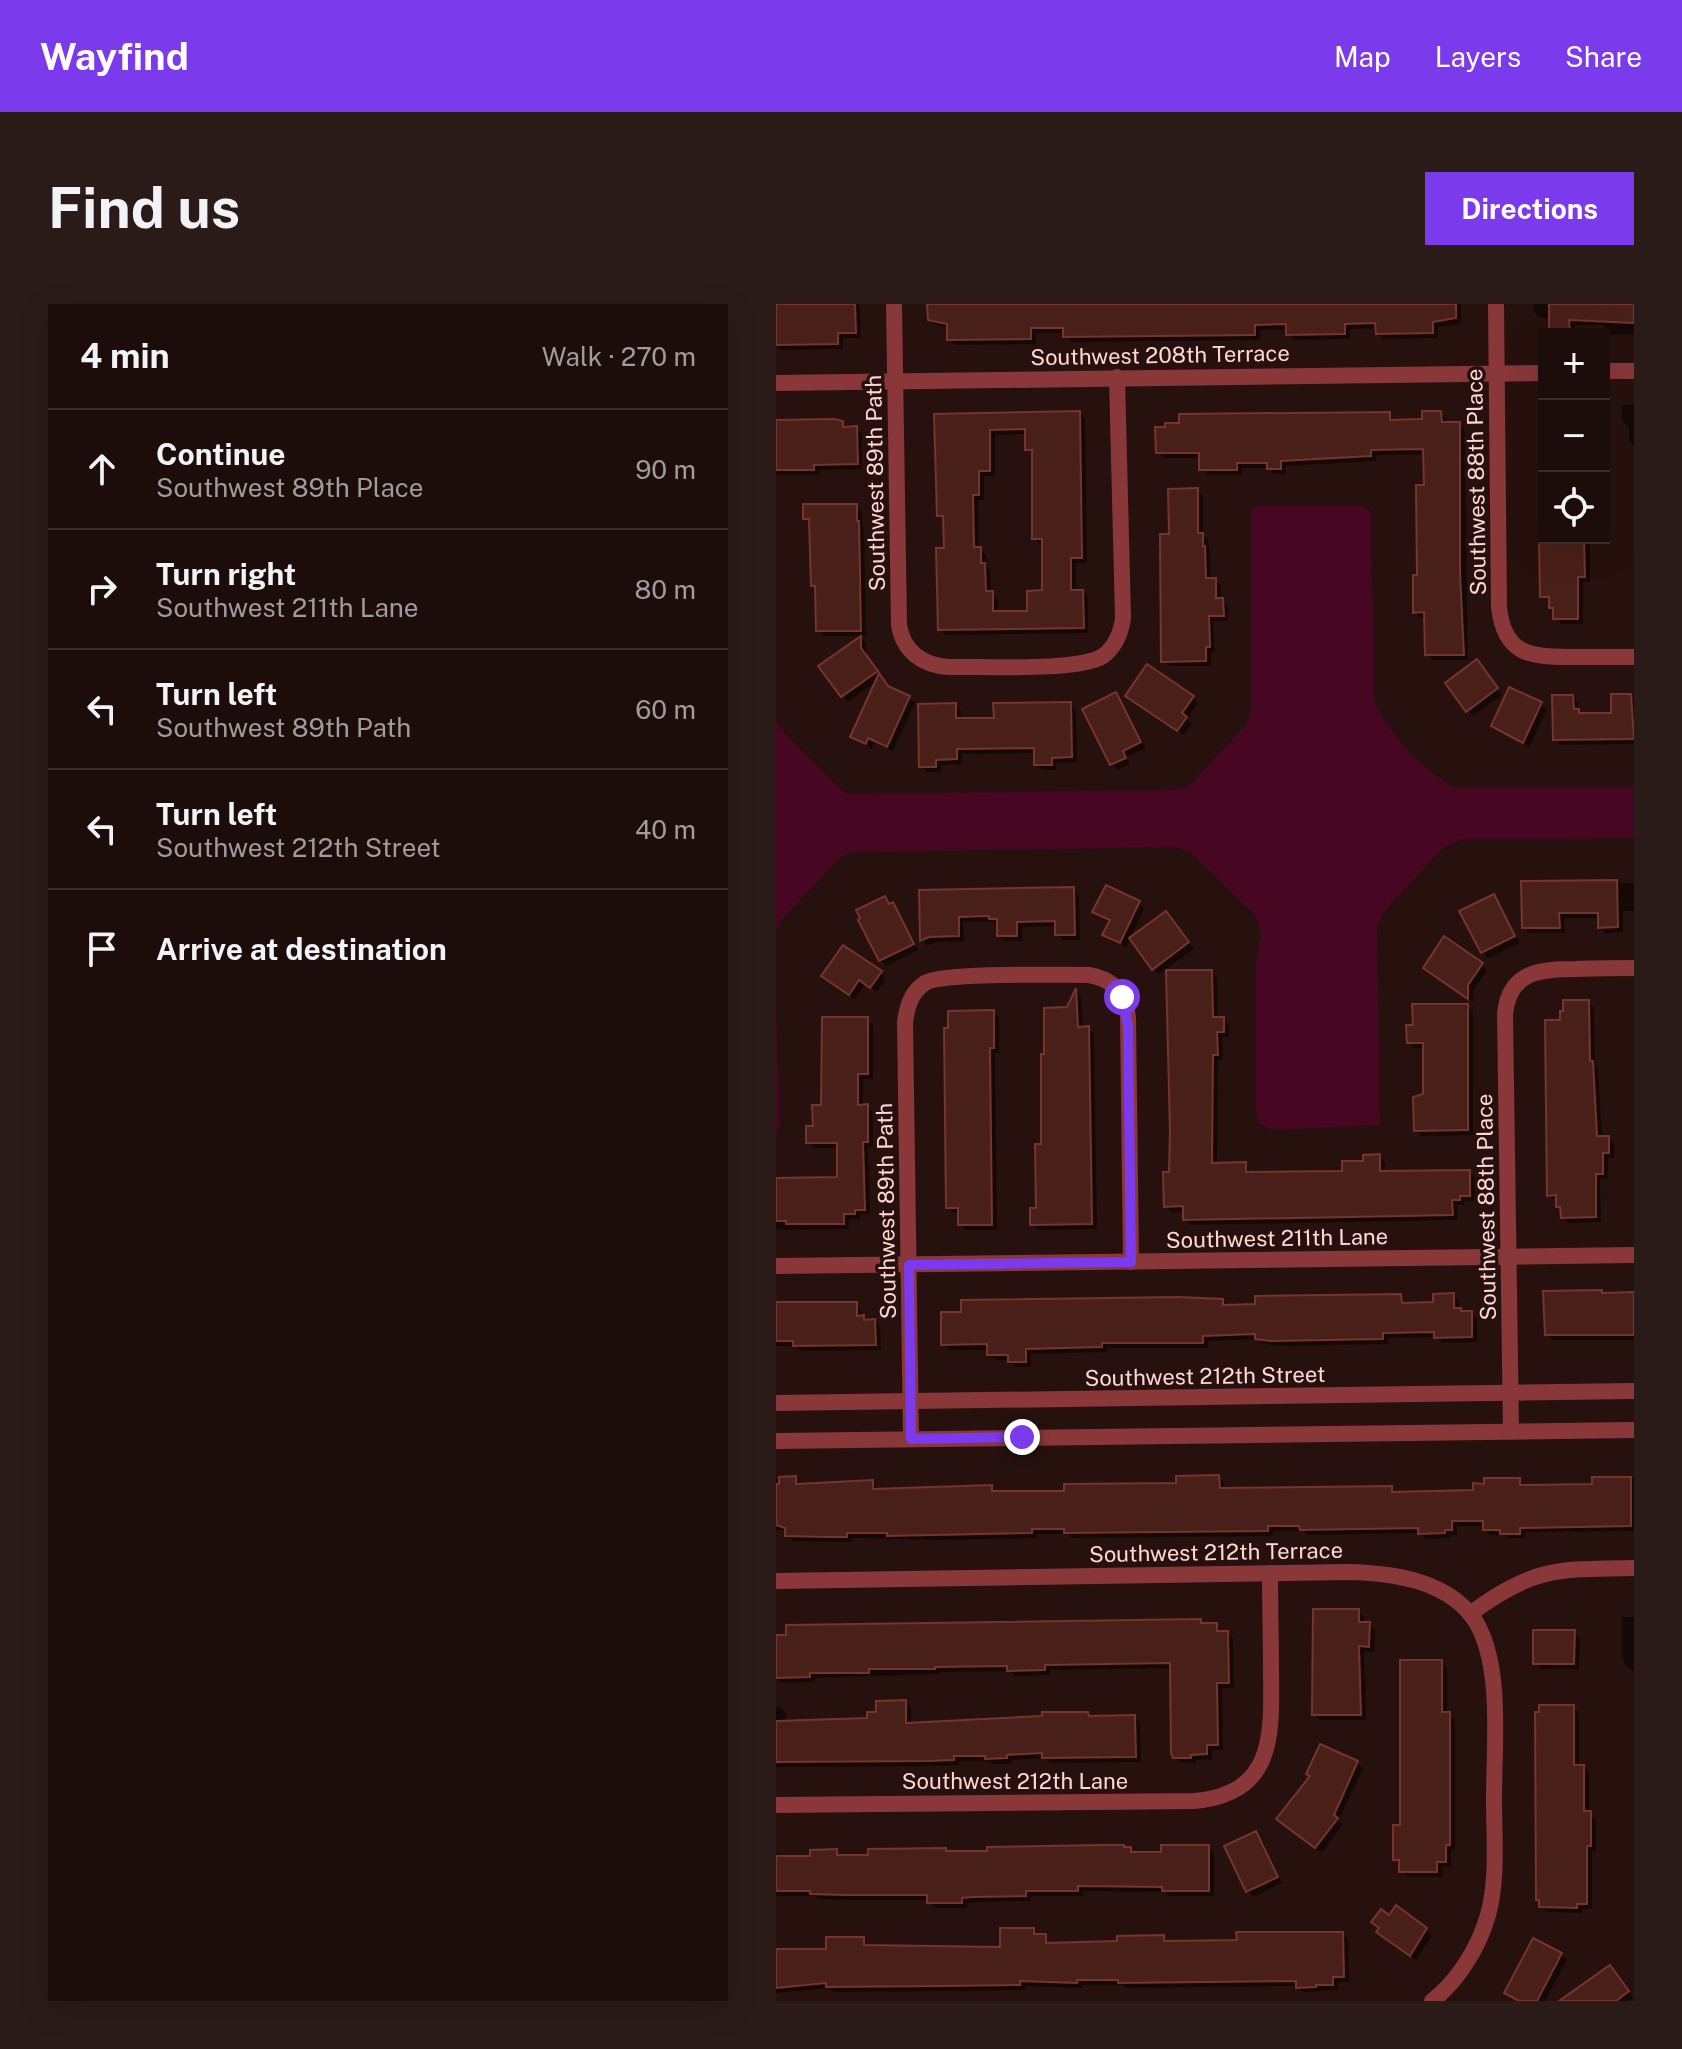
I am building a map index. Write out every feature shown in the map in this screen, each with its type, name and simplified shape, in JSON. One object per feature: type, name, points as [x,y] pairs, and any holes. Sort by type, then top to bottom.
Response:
[{"type":"street","name":"Southwest 89th Path","points":[[894,304],[899,617],[902,637],[917,657],[928,663],[948,667],[1092,661],[1110,649],[1118,637],[1123,618],[1117,377]]},
{"type":"street","name":"Southwest 88th Place","points":[[1496,304],[1499,607],[1507,637],[1522,651],[1544,657],[1634,657]]},
{"type":"street","points":[[1610,371],[1634,371]]},
{"type":"street","name":"Southwest 208th Terrace","points":[[776,383],[1538,373]]},
{"type":"street","name":"Southwest 88th Place","points":[[1511,1431],[1505,1014],[1510,993],[1529,974],[1542,970],[1634,968]]},
{"type":"street","name":"Southwest 89th Path","points":[[911,1439],[905,1022],[912,998],[921,986],[944,977],[1089,975],[1111,983],[1119,991],[1128,1017],[1131,1262]]},
{"type":"street","name":"Southwest 211th Lane","points":[[776,1266],[1634,1255]]},
{"type":"street","name":"Southwest 212th Street","points":[[776,1403],[1634,1391]]},
{"type":"street","points":[[776,1441],[1634,1430]]},
{"type":"street","points":[[1443,1998],[1480,1937],[1493,1885],[1494,1691],[1485,1643],[1470,1614],[1509,1587],[1542,1573],[1634,1568]]},
{"type":"street","name":"Southwest 212th Terrace","points":[[776,1581],[1348,1572],[1400,1576],[1440,1592],[1470,1614]]},
{"type":"street","name":"Southwest 212th Lane","points":[[776,1805],[1194,1801],[1222,1797],[1249,1781],[1263,1760],[1271,1725],[1270,1573]]},
{"type":"shaded area","points":[[1256,506],[1365,506],[1371,513],[1374,699],[1396,737],[1418,761],[1442,780],[1453,787],[1634,787],[1634,838],[1464,839],[1444,847],[1385,910],[1377,927],[1380,1125],[1270,1130],[1259,1123],[1256,1109],[1256,962],[1261,935],[1255,915],[1190,852],[1176,847],[853,852],[841,857],[782,919],[776,933],[776,721],[787,736],[846,794],[1173,790],[1188,787],[1245,726],[1251,713],[1251,512]]},
{"type":"shaded area","points":[[776,1008],[780,1126],[776,1134]]},
{"type":"building","points":[[776,304],[855,304],[856,333],[838,333],[838,344],[776,345]]},
{"type":"building","points":[[927,304],[1456,304],[1456,318],[1433,322],[1433,333],[1376,334],[1375,323],[1345,324],[1345,334],[1286,335],[1286,324],[1255,325],[1255,335],[1063,337],[1063,328],[1031,328],[1031,339],[947,340],[947,324],[928,320]]},
{"type":"building","points":[[1549,304],[1634,304],[1634,323],[1569,320],[1570,328],[1549,328]]},
{"type":"building","points":[[1080,411],[1082,558],[1071,558],[1071,590],[1083,590],[1084,628],[938,630],[936,548],[944,548],[943,516],[937,516],[934,414]],"holes":[[[1025,429],[1025,450],[1032,450],[1032,539],[1042,539],[1042,590],[1027,591],[1027,611],[993,611],[993,591],[986,591],[981,547],[974,547],[973,495],[979,495],[979,471],[990,471],[990,430]]]},
{"type":"building","points":[[1422,411],[1441,411],[1442,422],[1460,422],[1460,574],[1464,655],[1425,655],[1424,612],[1413,613],[1413,575],[1417,575],[1416,485],[1424,485],[1423,449],[1371,450],[1371,456],[1281,461],[1281,469],[1267,469],[1267,463],[1237,463],[1237,470],[1199,470],[1199,453],[1156,453],[1155,427],[1179,423],[1179,414],[1390,412],[1390,420],[1422,419]]},
{"type":"building","points":[[776,420],[843,421],[843,427],[857,426],[858,464],[814,465],[814,470],[776,470]]},
{"type":"building","points":[[1198,488],[1198,533],[1203,533],[1206,578],[1216,578],[1216,598],[1223,598],[1224,616],[1209,616],[1210,647],[1206,647],[1206,661],[1161,662],[1160,534],[1169,534],[1168,489]]},
{"type":"building","points":[[803,504],[857,504],[861,631],[816,631],[809,519],[803,519]]},
{"type":"building","points":[[1539,544],[1584,544],[1585,577],[1578,577],[1578,619],[1553,619],[1549,597],[1540,597]]},
{"type":"building","points":[[861,636],[861,648],[878,671],[841,697],[818,666]]},
{"type":"building","points":[[1477,659],[1498,688],[1466,712],[1445,683]]},
{"type":"building","points":[[1147,664],[1194,696],[1182,713],[1187,717],[1177,731],[1125,696]]},
{"type":"building","points":[[879,673],[888,686],[910,696],[887,747],[868,738],[866,744],[850,737]]},
{"type":"building","points":[[1509,687],[1542,702],[1523,743],[1491,726]]},
{"type":"building","points":[[1116,692],[1141,742],[1123,751],[1126,758],[1110,765],[1082,709]]},
{"type":"building","points":[[1611,694],[1631,694],[1634,739],[1553,740],[1552,695],[1573,695],[1574,709],[1579,709],[1579,713],[1611,713]]},
{"type":"building","points":[[1071,702],[1072,757],[1052,758],[1052,765],[1034,765],[1034,748],[957,749],[957,759],[936,760],[936,767],[919,767],[918,704],[956,703],[956,718],[994,718],[993,703]]},
{"type":"building","points":[[1617,880],[1618,927],[1598,928],[1598,913],[1559,913],[1560,928],[1522,928],[1521,881]]},
{"type":"building","points":[[1106,885],[1140,901],[1120,943],[1102,935],[1110,920],[1092,912]]},
{"type":"building","points":[[1074,887],[1075,935],[1055,935],[1055,921],[1017,922],[1017,936],[997,936],[997,919],[989,919],[989,916],[959,917],[959,936],[929,937],[920,941],[919,890]]},
{"type":"building","points":[[1494,894],[1515,936],[1481,953],[1459,911]]},
{"type":"building","points":[[885,896],[889,904],[893,902],[914,944],[879,961],[856,910]]},
{"type":"building","points":[[1166,911],[1189,942],[1152,970],[1129,938]]},
{"type":"building","points":[[1444,936],[1483,963],[1468,985],[1468,999],[1423,968]]},
{"type":"building","points":[[843,945],[882,971],[870,988],[859,980],[849,995],[821,976]]},
{"type":"building","points":[[1166,970],[1212,970],[1213,1017],[1224,1017],[1224,1032],[1217,1032],[1218,1055],[1213,1055],[1212,1163],[1246,1162],[1246,1172],[1342,1171],[1342,1161],[1363,1161],[1363,1155],[1380,1154],[1380,1171],[1470,1170],[1470,1196],[1452,1200],[1453,1215],[1183,1220],[1183,1206],[1164,1207],[1163,1172],[1169,1172],[1170,1132]]},
{"type":"building","points":[[1076,988],[1078,1027],[1089,1026],[1092,1224],[1030,1225],[1030,1208],[1036,1208],[1035,1144],[1041,1144],[1044,1008],[1067,1007]]},
{"type":"building","points":[[1563,1000],[1589,1000],[1590,1061],[1593,1061],[1597,1136],[1609,1136],[1609,1153],[1603,1153],[1603,1174],[1596,1174],[1596,1217],[1561,1218],[1560,1207],[1556,1207],[1556,1195],[1547,1196],[1545,1020],[1560,1020]]},
{"type":"building","points":[[1412,1004],[1468,1004],[1468,1130],[1414,1131],[1413,1097],[1423,1094],[1423,1043],[1407,1043],[1406,1025],[1413,1025]]},
{"type":"building","points":[[994,1010],[994,1048],[990,1048],[992,1225],[958,1225],[958,1208],[946,1208],[944,1028],[948,1028],[948,1011]]},
{"type":"building","points":[[822,1017],[868,1017],[868,1074],[858,1074],[858,1105],[868,1104],[868,1142],[863,1142],[865,1210],[844,1214],[844,1224],[786,1224],[786,1221],[776,1221],[776,1178],[837,1177],[837,1143],[806,1143],[806,1126],[813,1126],[812,1105],[821,1105]]},
{"type":"building","points":[[1602,1290],[1602,1293],[1634,1292],[1634,1335],[1545,1335],[1543,1291]]},
{"type":"building","points":[[1454,1293],[1454,1308],[1472,1311],[1472,1337],[1434,1338],[1434,1332],[1383,1333],[1383,1339],[1271,1341],[1255,1339],[1255,1334],[1203,1336],[1203,1343],[1102,1343],[1102,1347],[1026,1349],[1026,1362],[1008,1362],[1008,1355],[987,1355],[987,1344],[941,1345],[941,1312],[961,1312],[961,1300],[1178,1297],[1223,1299],[1223,1305],[1255,1304],[1255,1296],[1401,1294],[1402,1303],[1433,1302],[1433,1294]]},
{"type":"building","points":[[776,1302],[857,1302],[857,1316],[864,1315],[864,1320],[875,1319],[876,1345],[793,1346],[793,1341],[776,1341]]},
{"type":"building","points":[[1219,1475],[1220,1488],[1392,1486],[1392,1492],[1473,1490],[1473,1483],[1484,1484],[1484,1478],[1520,1478],[1520,1485],[1592,1484],[1592,1477],[1631,1477],[1631,1526],[1520,1528],[1520,1534],[1500,1534],[1500,1530],[1483,1530],[1483,1521],[1452,1521],[1452,1530],[1445,1530],[1445,1533],[1418,1534],[1418,1528],[1300,1530],[1299,1526],[1268,1526],[1268,1531],[1064,1533],[1064,1529],[1032,1529],[1032,1533],[887,1536],[887,1533],[847,1533],[847,1537],[827,1537],[785,1536],[785,1528],[776,1525],[776,1484],[779,1484],[779,1477],[796,1476],[796,1484],[873,1480],[873,1489],[992,1485],[992,1491],[1064,1491],[1064,1484],[1176,1483],[1176,1476]]},
{"type":"building","points":[[1313,1609],[1359,1609],[1359,1622],[1370,1622],[1369,1647],[1359,1646],[1361,1715],[1312,1715]]},
{"type":"building","points":[[1201,1619],[1201,1623],[1217,1623],[1217,1631],[1228,1631],[1229,1683],[1217,1683],[1218,1745],[1207,1745],[1207,1754],[1191,1755],[1191,1758],[1173,1758],[1171,1753],[1170,1663],[1045,1665],[1045,1670],[1007,1671],[1007,1666],[869,1669],[869,1673],[810,1673],[810,1677],[776,1678],[776,1635],[786,1635],[786,1625]]},
{"type":"building","points":[[1533,1630],[1575,1630],[1574,1664],[1533,1664]]},
{"type":"building","points":[[1400,1660],[1442,1660],[1442,1712],[1450,1712],[1450,1845],[1446,1845],[1446,1862],[1437,1862],[1437,1872],[1399,1872],[1399,1860],[1393,1860],[1393,1825],[1400,1825]]},
{"type":"building","points":[[906,1700],[906,1723],[1042,1716],[1042,1712],[1088,1712],[1089,1716],[1135,1715],[1136,1757],[1042,1758],[1042,1753],[985,1759],[985,1756],[954,1756],[954,1760],[927,1761],[776,1762],[776,1721],[867,1718],[867,1712],[876,1712],[876,1701]]},
{"type":"building","points":[[1539,1705],[1574,1705],[1574,1765],[1584,1765],[1584,1811],[1591,1811],[1591,1846],[1587,1846],[1587,1904],[1577,1904],[1577,1908],[1539,1907],[1539,1900],[1536,1900],[1535,1712],[1539,1712]]},
{"type":"building","points":[[1320,1744],[1358,1761],[1334,1815],[1338,1818],[1315,1848],[1276,1819],[1310,1776],[1306,1774]]},
{"type":"building","points":[[1256,1831],[1278,1877],[1246,1892],[1224,1846]]},
{"type":"building","points":[[1161,1845],[1209,1845],[1209,1891],[1078,1886],[1078,1891],[1026,1891],[1026,1896],[973,1897],[962,1898],[962,1903],[927,1903],[927,1895],[776,1891],[776,1856],[810,1856],[810,1850],[837,1849],[837,1855],[868,1855],[868,1849],[987,1851],[987,1847],[1131,1847],[1131,1852],[1161,1852]]},
{"type":"building","points":[[1396,1905],[1427,1928],[1410,1956],[1376,1932],[1379,1928],[1371,1922],[1381,1909],[1389,1915]]},
{"type":"building","points":[[1000,1928],[1034,1928],[1034,1934],[1046,1934],[1046,1943],[1117,1941],[1117,1936],[1164,1935],[1164,1941],[1237,1940],[1236,1932],[1343,1932],[1344,1977],[1333,1977],[1333,1985],[1296,1988],[1296,1981],[1118,1983],[1118,1980],[1077,1980],[1077,1983],[1020,1981],[1020,1985],[943,1986],[826,1987],[826,1983],[776,1988],[776,1949],[826,1949],[826,1937],[864,1937],[864,1945],[1000,1947]]},
{"type":"building","points":[[1533,1938],[1562,1953],[1537,2001],[1519,2001],[1504,1993]]},
{"type":"building","points":[[1610,1965],[1629,1991],[1616,2001],[1559,2001]]},
{"type":"route","points":[[1022,1437],[911,1439],[909,1265],[1131,1262],[1128,1025],[1122,997]]}]
